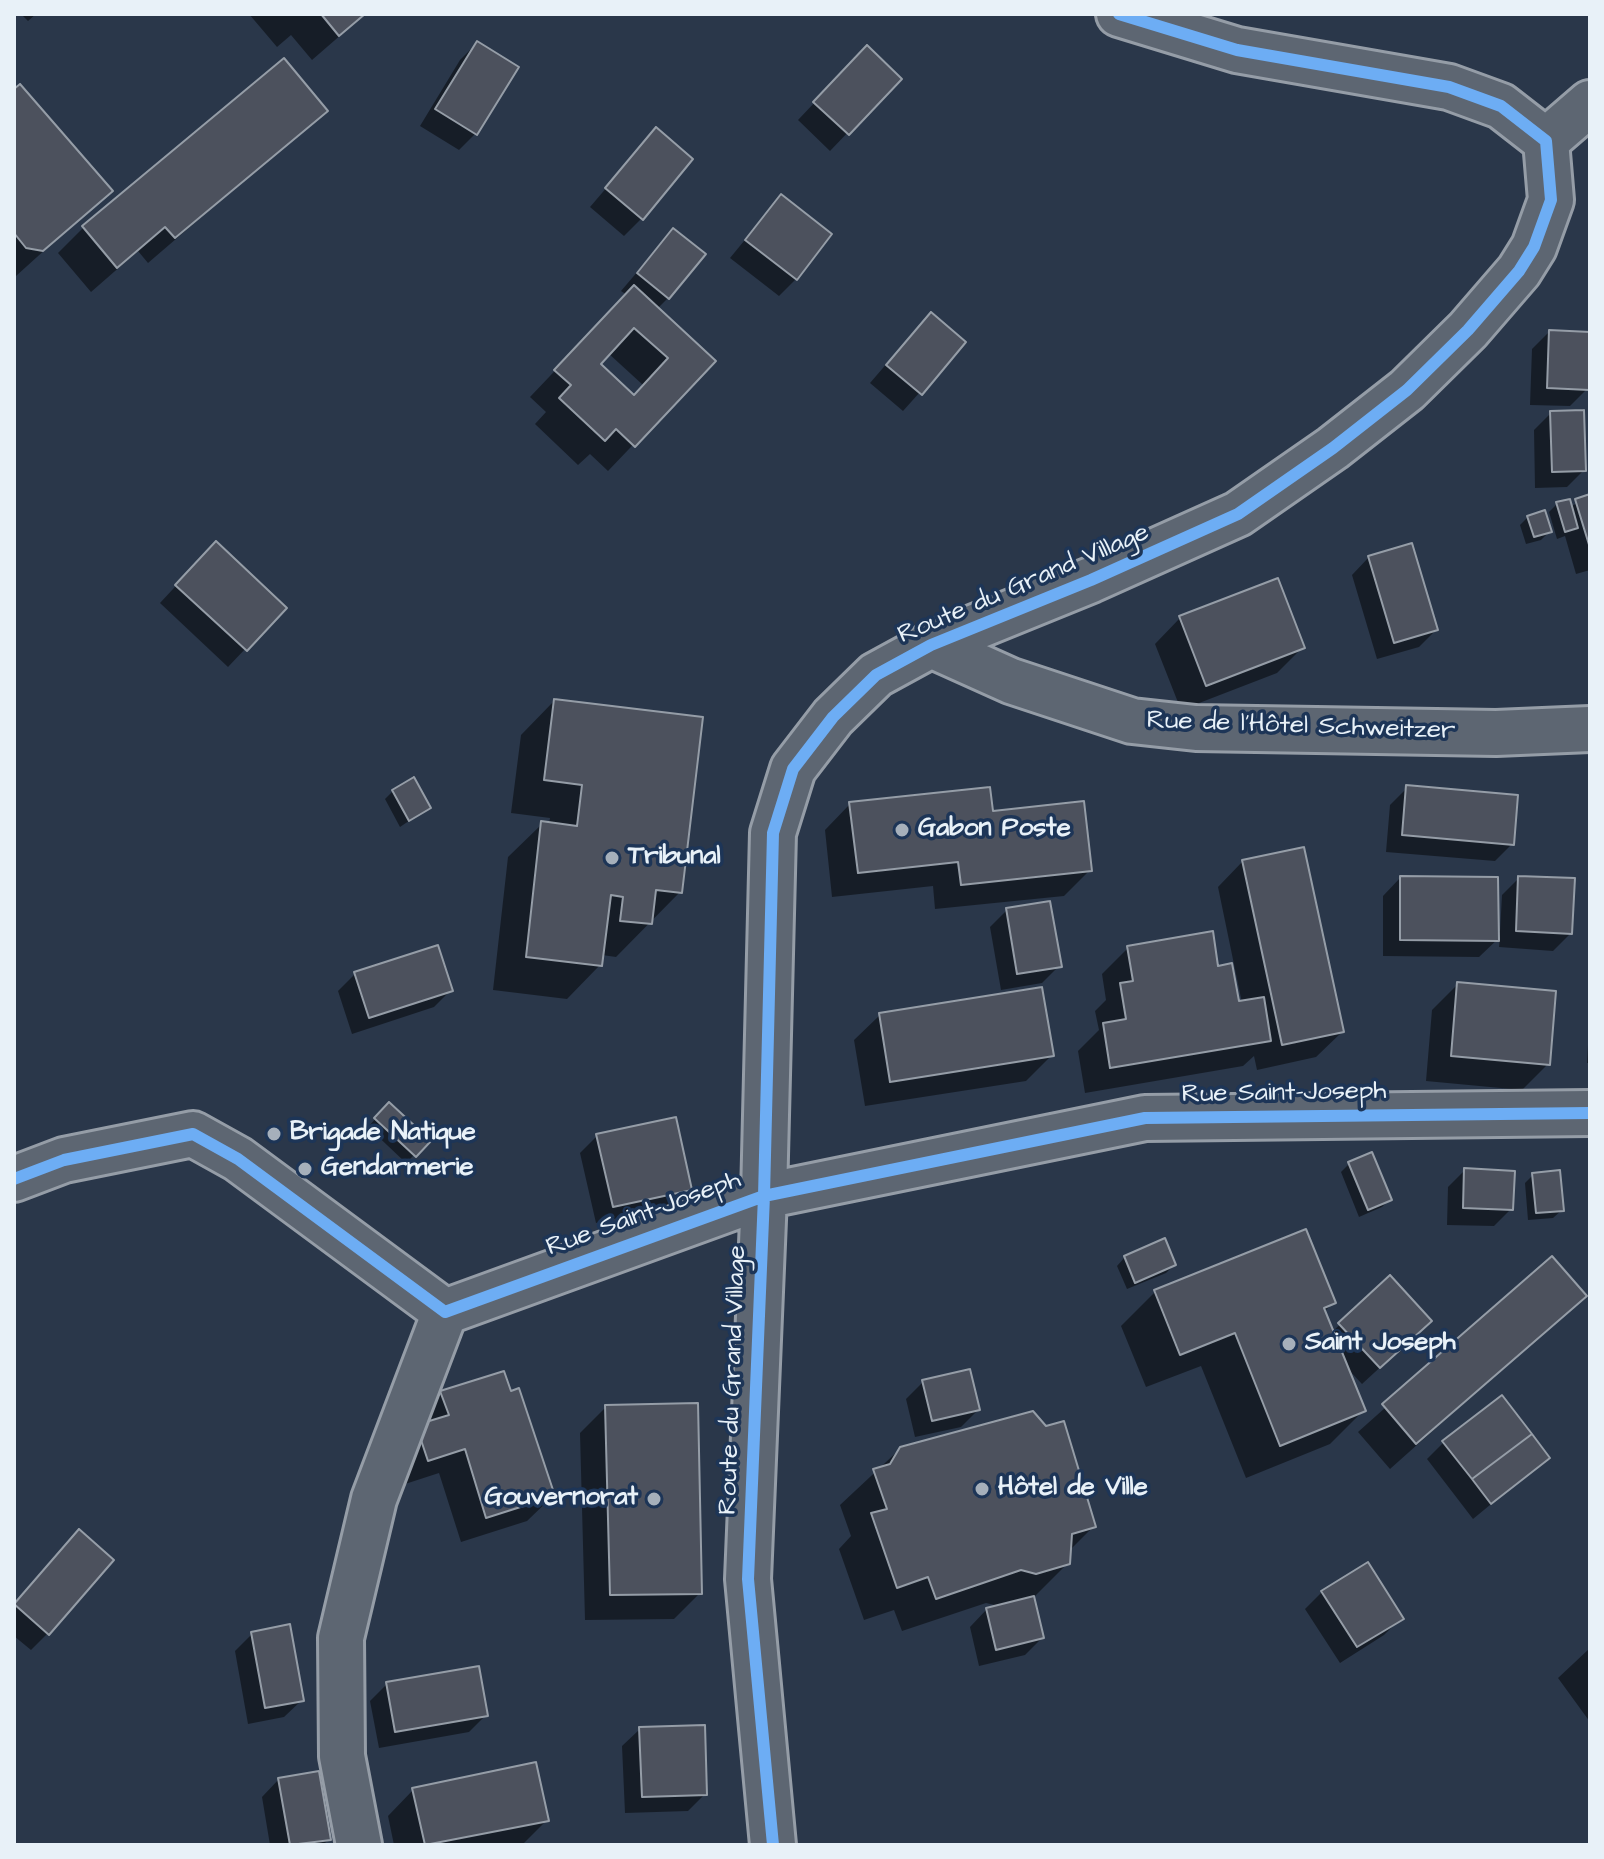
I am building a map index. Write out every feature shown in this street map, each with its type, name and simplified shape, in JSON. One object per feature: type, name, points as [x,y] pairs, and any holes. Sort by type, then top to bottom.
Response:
[{"type":"street","points":[[1119,14],[1237,50],[1449,87],[1501,106],[1546,141],[1590,103]]},
{"type":"street","name":"Route du Grand Village","points":[[773,1845],[748,1579],[764,1196],[773,833],[793,769],[833,717],[876,675],[931,645],[1105,574],[1238,514],[1333,448],[1407,390],[1468,330],[1519,271],[1534,247],[1551,200],[1546,141]]},
{"type":"street","name":"Rue de l'Hôtel Schweitzer","points":[[931,645],[1011,681],[1132,721],[1196,728],[1480,733],[1590,729]]},
{"type":"street","name":"Rue Saint-Joseph","points":[[445,1312],[764,1196],[1145,1118],[1590,1113]]},
{"type":"street","points":[[14,1179],[64,1160],[193,1134],[238,1159],[445,1312],[374,1499],[341,1638],[342,1756],[359,1845]]},
{"type":"building","points":[[321,14],[365,14],[339,36]]},
{"type":"building","points":[[477,41],[519,67],[477,135],[435,109]]},
{"type":"building","points":[[867,45],[902,79],[849,135],[813,102]]},
{"type":"building","points":[[284,58],[328,111],[175,238],[165,227],[117,268],[82,226]]},
{"type":"building","points":[[20,84],[113,191],[43,251],[26,248],[14,233],[14,89]]},
{"type":"building","points":[[656,127],[693,159],[643,220],[605,188]]},
{"type":"building","points":[[781,194],[832,234],[797,280],[745,240]]},
{"type":"building","points":[[673,228],[706,254],[669,299],[637,273]]},
{"type":"building","points":[[634,285],[716,361],[635,447],[616,429],[605,441],[559,398],[571,385],[554,370]],"holes":[[[634,328],[668,358],[634,395],[601,364]]]},
{"type":"building","points":[[931,312],[966,342],[922,395],[886,365]]},
{"type":"building","points":[[1549,330],[1590,332],[1589,390],[1547,388]]},
{"type":"building","points":[[1584,410],[1586,471],[1552,472],[1550,411]]},
{"type":"building","points":[[1590,494],[1590,548],[1575,499]]},
{"type":"building","points":[[1570,499],[1578,528],[1565,532],[1556,502]]},
{"type":"building","points":[[1545,510],[1552,532],[1534,537],[1527,516]]},
{"type":"building","points":[[216,541],[287,608],[247,651],[175,585]]},
{"type":"building","points":[[1412,543],[1438,630],[1394,643],[1368,556]]},
{"type":"building","points":[[1278,578],[1305,648],[1206,686],[1179,616]]},
{"type":"building","name":"Tribunal","points":[[554,699],[703,717],[682,893],[656,890],[652,924],[620,921],[623,897],[611,895],[602,966],[526,957],[541,821],[577,826],[582,785],[544,780]]},
{"type":"building","points":[[414,777],[431,808],[409,821],[392,790]]},
{"type":"building","points":[[1406,785],[1518,795],[1514,845],[1402,835]]},
{"type":"building","points":[[990,787],[993,811],[1084,801],[1092,871],[961,885],[958,862],[858,873],[849,802]]},
{"type":"building","points":[[1304,847],[1344,1032],[1282,1045],[1242,860]]},
{"type":"building","points":[[1400,876],[1498,877],[1499,941],[1400,940]]},
{"type":"building","points":[[1518,876],[1575,878],[1572,934],[1516,931]]},
{"type":"building","points":[[1050,901],[1062,967],[1017,974],[1006,908]]},
{"type":"building","points":[[1213,931],[1218,966],[1232,963],[1239,1001],[1264,997],[1271,1041],[1110,1068],[1103,1023],[1126,1019],[1120,983],[1133,981],[1127,946]]},
{"type":"building","points":[[438,945],[453,991],[369,1018],[354,972]]},
{"type":"building","points":[[1457,982],[1556,991],[1550,1065],[1451,1056]]},
{"type":"building","points":[[1042,987],[1054,1056],[890,1082],[879,1013]]},
{"type":"building","points":[[389,1102],[431,1141],[416,1157],[374,1118]]},
{"type":"building","points":[[676,1117],[692,1190],[613,1207],[596,1134]]},
{"type":"building","points":[[1372,1152],[1392,1200],[1368,1210],[1348,1162]]},
{"type":"building","points":[[1464,1168],[1515,1171],[1513,1210],[1463,1208]]},
{"type":"building","points":[[1560,1170],[1564,1211],[1536,1213],[1532,1173]]},
{"type":"building","name":"Saint Joseph","points":[[1306,1229],[1336,1303],[1324,1308],[1366,1411],[1280,1446],[1235,1333],[1180,1355],[1154,1290]]},
{"type":"building","points":[[1165,1238],[1176,1265],[1135,1283],[1124,1256]]},
{"type":"building","points":[[1552,1256],[1587,1296],[1416,1444],[1382,1404]]},
{"type":"building","points":[[1390,1275],[1432,1321],[1380,1368],[1338,1323]]},
{"type":"building","points":[[970,1369],[980,1410],[932,1421],[922,1380]]},
{"type":"building","points":[[504,1371],[511,1391],[519,1388],[555,1496],[486,1518],[465,1449],[428,1461],[416,1425],[449,1415],[440,1391]]},
{"type":"building","points":[[1502,1395],[1532,1434],[1472,1479],[1442,1441]]},
{"type":"building","name":"Gouvernorat","points":[[698,1403],[702,1594],[610,1595],[605,1405]]},
{"type":"building","name":"Hôtel de Ville","points":[[1033,1411],[1046,1426],[1064,1421],[1096,1527],[1072,1534],[1070,1564],[1036,1574],[1021,1570],[936,1599],[928,1577],[897,1588],[871,1513],[887,1509],[873,1469],[890,1464],[900,1447]]},
{"type":"building","points":[[1532,1434],[1550,1458],[1491,1504],[1472,1479]]},
{"type":"building","points":[[79,1529],[114,1560],[49,1635],[14,1604]]},
{"type":"building","points":[[1368,1562],[1404,1619],[1357,1647],[1321,1591]]},
{"type":"building","points":[[1034,1596],[1044,1638],[996,1650],[986,1608]]},
{"type":"building","points":[[290,1624],[304,1701],[265,1708],[251,1632]]},
{"type":"building","points":[[479,1666],[488,1716],[395,1732],[386,1682]]},
{"type":"building","points":[[705,1725],[707,1795],[642,1797],[639,1727]]},
{"type":"building","points":[[536,1762],[549,1821],[425,1845],[412,1788]]},
{"type":"building","points":[[319,1771],[331,1840],[290,1845],[278,1778]]},
{"type":"cycle path","points":[[773,1845],[748,1579],[764,1196],[773,833],[793,769],[833,717],[876,675],[931,645],[1091,580],[1238,514],[1333,448],[1407,390],[1468,330],[1519,271],[1534,247],[1551,200],[1546,141],[1501,106],[1449,87],[1237,50],[1119,14]]},
{"type":"cycle path","points":[[14,1179],[64,1160],[193,1134],[238,1159],[445,1312],[764,1196],[1145,1118],[1590,1113]]},
{"type":"place","name":"Gabon Poste","points":[[902,830]]},
{"type":"place","name":"Tribunal","points":[[612,858]]},
{"type":"place","name":"Brigade Natique","points":[[274,1134]]},
{"type":"place","name":"Gendarmerie","points":[[305,1169]]},
{"type":"place","name":"Saint Joseph","points":[[1289,1344]]},
{"type":"place","name":"Hôtel de Ville","points":[[982,1489]]},
{"type":"place","name":"Gouvernorat","points":[[654,1499]]}]
